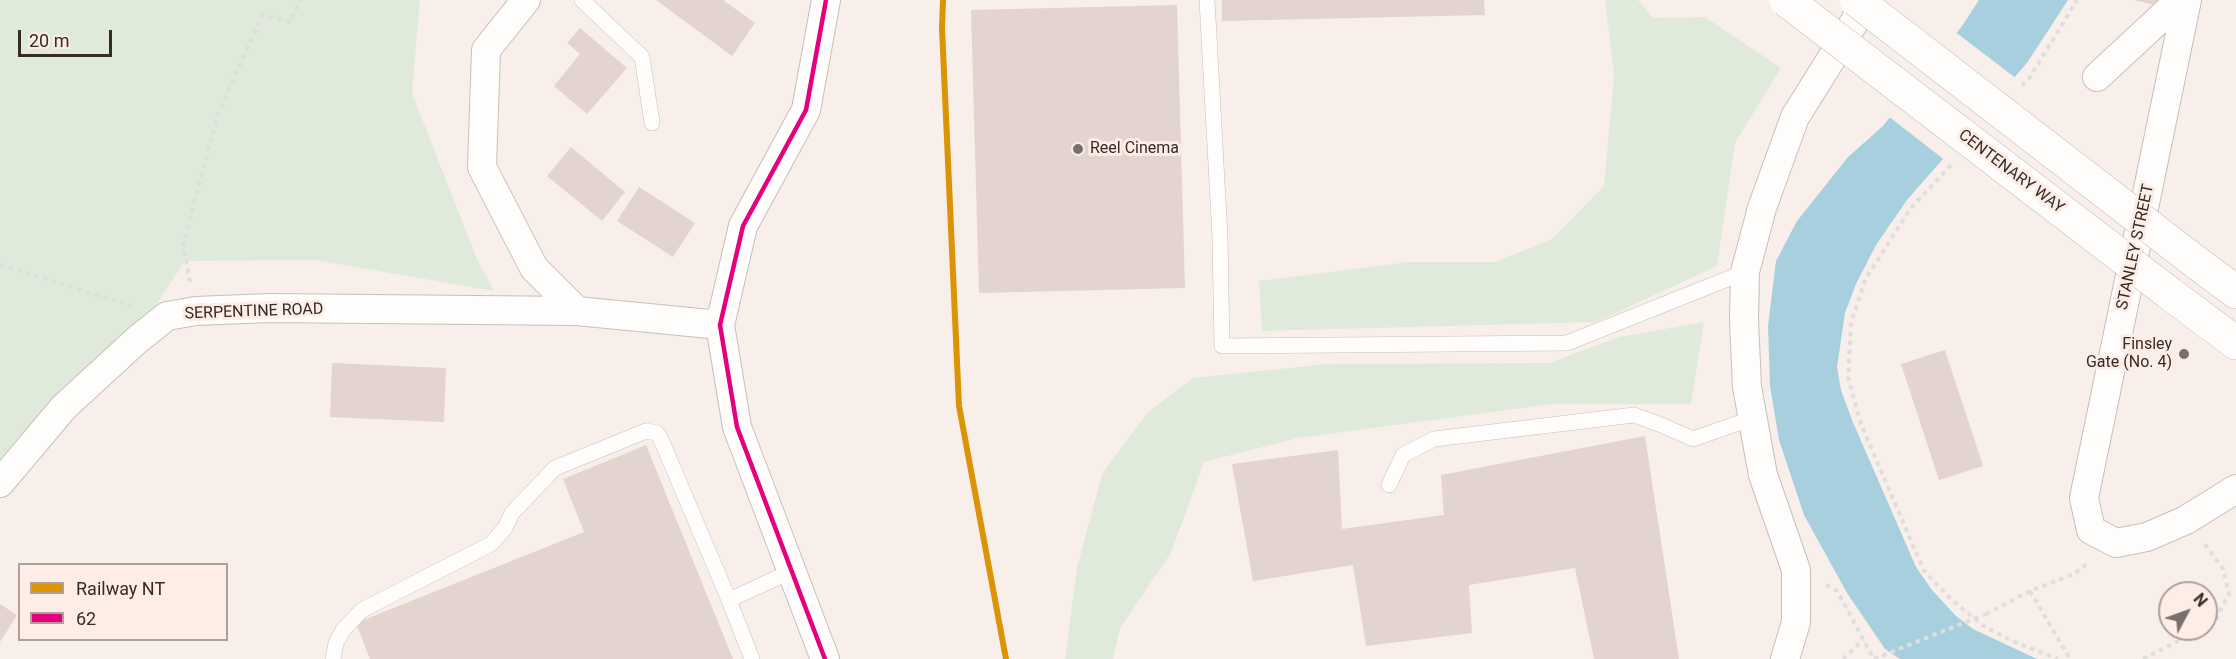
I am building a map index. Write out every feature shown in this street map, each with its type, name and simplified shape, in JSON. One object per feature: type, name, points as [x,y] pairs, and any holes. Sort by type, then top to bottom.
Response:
[{"type":"main road","name":"CENTENARY WAY","points":[[1786,0],[2236,343]]},
{"type":"main road","points":[[1856,0],[2236,292]]},
{"type":"street","points":[[526,0],[486,50],[482,167],[534,268],[577,311]]},
{"type":"street","points":[[825,659],[737,428],[720,325],[743,226],[806,111],[826,0]]},
{"type":"street","points":[[1786,659],[1796,622],[1796,570],[1763,475],[1747,387],[1744,320],[1746,272],[1762,208],[1795,117],[1868,0]]},
{"type":"street","points":[[2097,77],[2180,0]]},
{"type":"street","name":"STANLEY STREET","points":[[2116,543],[2091,530],[2084,498],[2187,0]]},
{"type":"street","name":"SERPENTINE ROAD","points":[[0,483],[64,407],[137,340],[167,316],[196,311],[269,308],[577,311],[720,325]]},
{"type":"street","points":[[2116,543],[2147,537],[2186,520],[2236,489]]},
{"type":"lane","points":[[582,0],[642,57],[652,123]]},
{"type":"lane","points":[[1208,0],[1220,237],[1222,346],[1567,343],[1746,272]]},
{"type":"lane","points":[[1389,485],[1403,455],[1434,439],[1634,415],[1693,440],[1753,418]]},
{"type":"lane","points":[[333,659],[336,643],[352,618],[376,602],[491,544],[505,528],[512,513],[555,468],[646,431],[657,433],[660,436],[752,659]]},
{"type":"lane","points":[[729,600],[792,571]]},
{"type":"path","points":[[196,311],[183,244],[218,114],[262,15],[290,22],[300,0]]},
{"type":"path","points":[[2015,94],[2030,77],[2077,0]]},
{"type":"path","points":[[1955,161],[1910,208],[1865,280],[1851,323],[1848,378],[1861,424],[1924,571],[1950,599],[1982,625],[2012,641],[2058,659]]},
{"type":"path","points":[[0,265],[167,316]]},
{"type":"path","points":[[2186,520],[2223,569],[2229,594],[2218,615]]},
{"type":"path","points":[[1796,570],[1837,591],[1874,659],[1986,614],[2030,591],[2074,574],[2116,543]]},
{"type":"path","points":[[2030,591],[2070,659]]},
{"type":"path","points":[[1843,659],[1863,640]]},
{"type":"path","points":[[2143,659],[2178,641]]},
{"type":"green space","points":[[0,0],[420,0],[412,93],[477,259],[494,291],[315,260],[185,261],[145,322],[40,412],[0,463]]},
{"type":"green space","points":[[1605,0],[1638,0],[1653,18],[1705,17],[1781,68],[1735,143],[1717,266],[1596,322],[1262,331],[1259,281],[1408,262],[1496,262],[1552,239],[1604,186],[1614,75]]},
{"type":"green space","points":[[1704,322],[1691,404],[1553,404],[1298,438],[1204,462],[1171,553],[1120,628],[1113,659],[1065,659],[1077,568],[1102,474],[1147,413],[1193,378],[1327,364],[1549,363],[1619,337]]},
{"type":"water","points":[[1979,0],[2068,0],[2027,63],[1907,200],[1876,245],[1856,284],[1845,313],[1837,367],[1841,390],[1852,420],[1916,567],[1932,590],[1956,616],[1973,629],[2037,659],[1900,659],[1885,649],[1847,593],[1804,515],[1779,440],[1770,386],[1768,326],[1776,261],[1797,221],[1848,157],[1883,126],[1962,26]]},
{"type":"pier","points":[[1954,31],[2017,79],[1946,161],[1888,116]]},
{"type":"building","points":[[656,0],[723,0],[755,23],[732,56]]},
{"type":"building","points":[[1222,0],[1484,0],[1485,15],[1222,21]]},
{"type":"building","points":[[2134,0],[2161,0],[2159,6]]},
{"type":"building","name":"Reel Cinema","points":[[1177,5],[1185,288],[979,293],[971,10]]},
{"type":"building","points":[[580,28],[627,68],[587,114],[554,86],[580,54],[567,43]]},
{"type":"building","points":[[571,147],[625,192],[602,221],[547,176]]},
{"type":"building","points":[[639,187],[695,223],[673,257],[617,221]]},
{"type":"building","points":[[1945,350],[1983,466],[1939,480],[1901,364]]},
{"type":"building","points":[[332,363],[446,368],[444,422],[330,417]]},
{"type":"building","points":[[1645,436],[1679,659],[1594,659],[1575,568],[1469,585],[1472,633],[1366,646],[1353,565],[1253,581],[1232,464],[1338,450],[1342,529],[1444,515],[1441,475]]},
{"type":"building","points":[[646,445],[733,659],[370,659],[356,623],[584,532],[563,479]]},
{"type":"building","points":[[0,604],[17,615],[0,642]]},
{"type":"rail line","name":"NT","points":[[943,0],[942,28],[959,406],[1006,659]]},
{"type":"transit line","name":"62","points":[[825,659],[737,427],[720,325],[743,226],[806,110],[826,0]]},
{"type":"place","name":"Reel Cinema","points":[[1078,149]]},
{"type":"place","name":"Finsley Gate (No. 4)","points":[[2184,354]]}]
